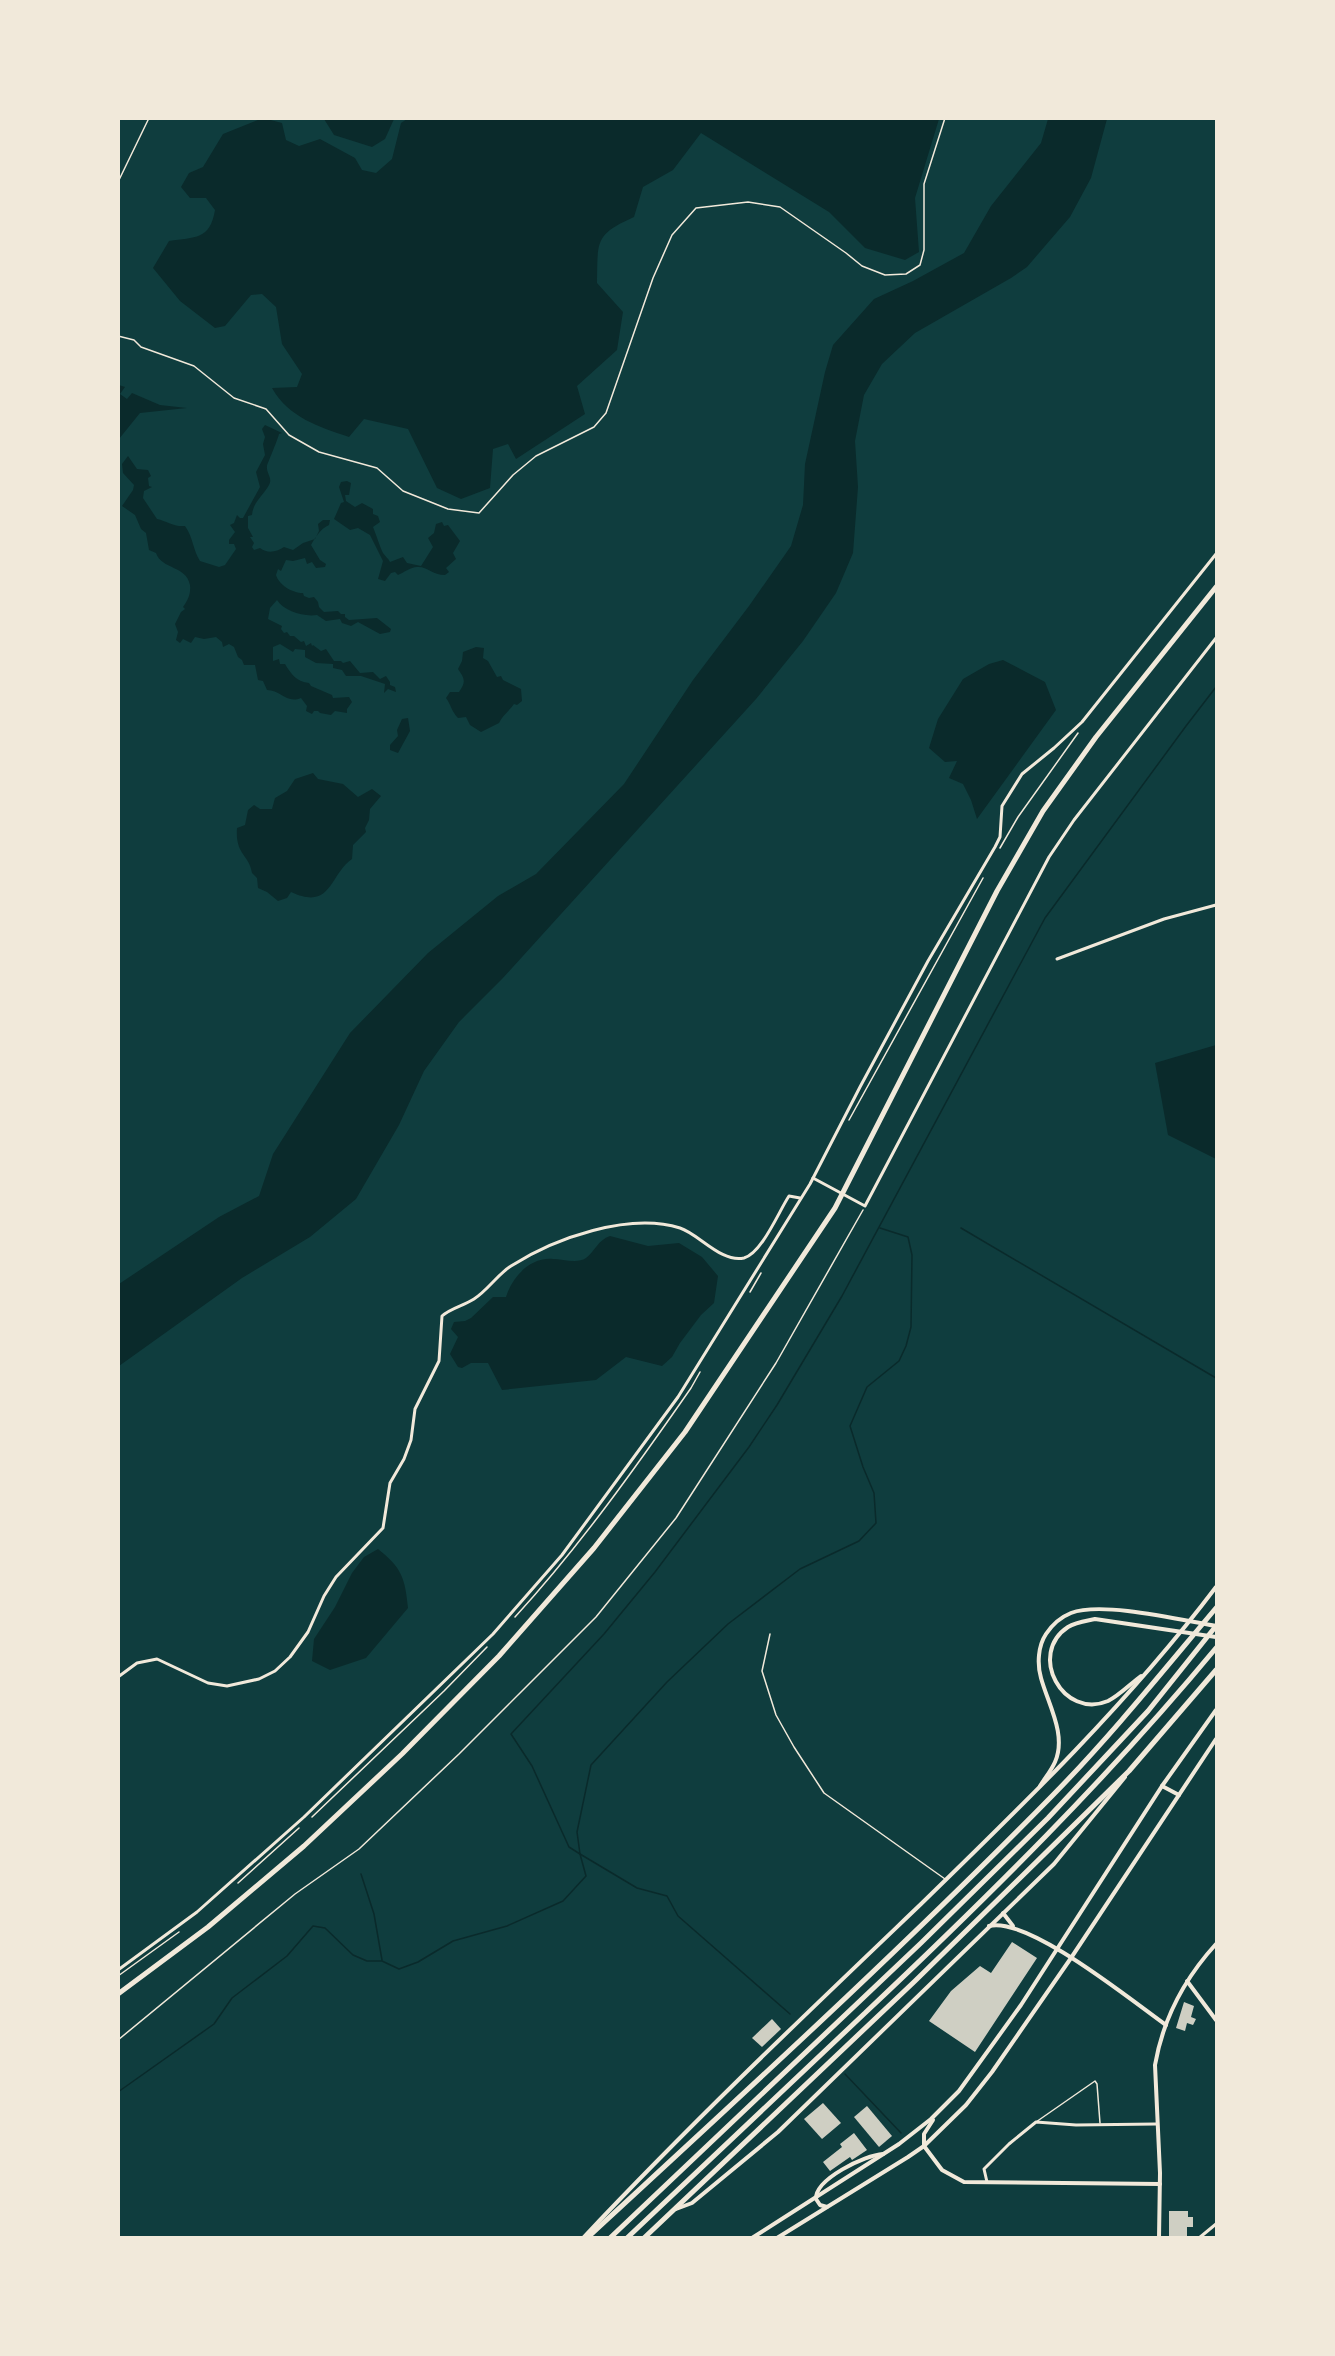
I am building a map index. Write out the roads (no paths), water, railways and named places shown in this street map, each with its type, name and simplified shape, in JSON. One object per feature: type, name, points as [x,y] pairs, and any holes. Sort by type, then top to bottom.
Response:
[{"type":"highway","points":[[118,1994],[208,1927],[304,1846],[402,1754],[499,1656],[594,1548],[685,1432],[836,1208],[997,891],[1043,811],[1096,736],[1216,587]]},
{"type":"highway","points":[[585,2238],[910,1935],[1053,1795],[1138,1701],[1216,1608]]},
{"type":"highway","points":[[610,2238],[921,1943],[1048,1818],[1148,1711],[1216,1626]]},
{"type":"highway","points":[[627,2238],[923,1958],[1055,1828],[1157,1720],[1216,1647]]},
{"type":"highway","points":[[644,2238],[915,1981],[1129,1771],[1216,1670]]},
{"type":"main road","points":[[585,2238],[718,2099],[1037,1792],[1151,1668],[1216,1587]]},
{"type":"main road","points":[[1037,1792],[1055,1761],[1059,1744],[1057,1728],[1040,1676],[1040,1650],[1052,1626],[1069,1614],[1084,1610],[1114,1610],[1216,1626]]},
{"type":"main road","points":[[1151,1668],[1119,1694],[1097,1704],[1073,1700],[1060,1690],[1050,1670],[1052,1647],[1066,1628],[1075,1623],[1095,1619],[1216,1637]]},
{"type":"main road","points":[[752,2238],[815,2196],[822,2184],[851,2165],[872,2155],[884,2154],[936,2114],[959,2091],[982,2061],[1162,1786],[1216,1710]]},
{"type":"main road","points":[[777,2238],[924,2146],[966,2105],[992,2072],[1071,1958],[1216,1739]]},
{"type":"main road","points":[[673,2211],[692,2203],[778,2132],[1054,1864],[1120,1786],[1129,1771]]},
{"type":"main road","points":[[1162,1786],[1179,1795]]},
{"type":"main road","points":[[1003,1913],[1013,1927]]},
{"type":"main road","points":[[989,1926],[1000,1924],[1013,1927],[1057,1949],[1166,2025]]},
{"type":"main road","points":[[1159,2238],[1160,2184],[1155,2065],[1166,2025],[1187,1981],[1216,1944]]},
{"type":"main road","points":[[1187,1981],[1216,2020]]},
{"type":"main road","points":[[936,2114],[924,2134],[924,2146],[942,2170],[964,2182],[1160,2184]]},
{"type":"main road","points":[[815,2196],[820,2205],[829,2207]]},
{"type":"street","points":[[118,1970],[197,1912],[304,1817],[451,1676],[524,1599],[601,1504],[678,1397],[813,1179],[928,961],[995,847],[1001,828],[1002,806],[1022,774],[1082,722],[1216,554]]},
{"type":"street","points":[[813,1179],[865,1206],[1049,857],[1074,820],[1216,638]]},
{"type":"street","points":[[1057,959],[1164,919],[1216,905]]},
{"type":"street","points":[[118,1677],[138,1663],[157,1659],[208,1683],[227,1686],[259,1679],[275,1671],[290,1657],[308,1632],[324,1596],[336,1577],[383,1528],[390,1483],[404,1459],[411,1440],[415,1409],[439,1361],[442,1316],[473,1299],[510,1267],[594,1229],[617,1225],[649,1224],[678,1227],[695,1235],[715,1251],[744,1258],[752,1254],[762,1242],[789,1196],[801,1198]]},
{"type":"street","points":[[1212,2014],[1216,2010]]},
{"type":"street","points":[[987,2182],[984,2169],[1036,2122],[1156,2124]]},
{"type":"street","points":[[1199,2238],[1216,2224]]},
{"type":"lane","points":[[770,1634],[762,1673],[776,1715],[824,1793],[946,1879]]},
{"type":"lane","points":[[1036,2122],[1094,2081],[1097,2084],[1100,2124]]},
{"type":"water","points":[[263,118],[282,123],[286,140],[299,146],[320,139],[355,158],[362,170],[376,173],[392,159],[401,123],[407,119],[939,119],[915,198],[919,252],[905,260],[865,248],[829,212],[701,133],[673,170],[643,187],[634,217],[611,229],[601,241],[597,283],[623,312],[617,350],[577,386],[585,414],[516,459],[508,444],[493,449],[490,488],[461,499],[437,488],[408,429],[364,419],[349,437],[305,420],[295,414],[279,398],[272,388],[297,387],[302,374],[282,344],[276,307],[262,294],[251,295],[225,326],[215,328],[180,301],[153,268],[169,241],[200,235],[205,232],[213,220],[215,210],[206,198],[190,198],[181,187],[189,173],[203,167],[223,134]]},
{"type":"water","points":[[324,119],[394,119],[385,139],[372,147],[334,135]]},
{"type":"water","points":[[1048,119],[1107,119],[1091,178],[1070,217],[1027,267],[915,333],[882,364],[864,395],[855,441],[858,487],[853,553],[836,593],[803,641],[756,699],[502,979],[459,1022],[424,1071],[399,1125],[356,1199],[310,1237],[242,1278],[119,1366],[119,1284],[219,1217],[259,1196],[273,1154],[350,1033],[428,953],[498,896],[536,874],[624,784],[693,680],[791,546],[803,505],[805,464],[833,345],[874,299],[964,253],[991,206],[1041,143]]},
{"type":"water","points":[[119,385],[125,387],[120,394],[127,399],[132,393],[160,405],[187,408],[140,413],[119,439]]},
{"type":"water","points":[[265,425],[282,433],[279,434],[267,466],[269,485],[256,503],[252,515],[248,516],[248,528],[253,537],[250,537],[254,543],[252,547],[254,550],[260,548],[269,552],[284,547],[293,550],[314,539],[311,545],[320,560],[326,564],[325,567],[316,568],[312,562],[307,564],[305,558],[286,560],[281,571],[278,569],[276,575],[280,582],[290,590],[303,593],[309,598],[314,597],[324,612],[338,611],[345,614],[349,620],[377,618],[391,629],[390,632],[380,634],[358,622],[351,626],[342,623],[340,619],[326,621],[317,615],[306,615],[289,610],[277,600],[270,608],[268,619],[282,626],[284,633],[287,632],[301,642],[304,641],[306,646],[311,643],[321,651],[326,649],[334,661],[343,663],[350,661],[360,673],[373,672],[380,679],[386,676],[390,685],[395,687],[396,692],[388,689],[384,693],[385,684],[361,676],[346,676],[342,670],[333,668],[333,664],[316,663],[305,657],[305,650],[295,649],[293,652],[280,644],[273,647],[273,661],[279,659],[280,664],[285,664],[298,679],[332,695],[333,698],[349,697],[352,702],[347,713],[335,711],[331,715],[314,711],[312,714],[306,711],[307,706],[301,698],[291,699],[267,690],[263,681],[258,680],[255,665],[244,665],[234,647],[229,644],[223,647],[222,642],[216,637],[204,639],[195,637],[191,643],[183,639],[180,643],[176,640],[178,632],[175,624],[185,609],[183,607],[190,594],[188,579],[149,550],[146,533],[141,529],[135,515],[122,506],[134,485],[123,473],[122,464],[128,456],[137,469],[148,470],[151,476],[148,478],[149,486],[152,487],[144,491],[143,498],[157,519],[185,526],[200,561],[219,567],[225,565],[236,549],[234,544],[229,544],[235,532],[230,525],[234,523],[237,515],[243,518],[260,487],[256,472],[265,455],[263,444],[265,437],[262,429]]},
{"type":"water","points":[[341,482],[351,483],[349,495],[345,495],[346,501],[355,507],[362,503],[373,509],[373,514],[378,516],[380,522],[373,527],[383,553],[390,562],[403,557],[407,563],[421,566],[433,547],[428,538],[434,533],[436,524],[442,522],[444,526],[448,525],[460,541],[453,553],[456,559],[446,568],[449,572],[440,575],[417,567],[398,575],[395,572],[391,573],[385,581],[378,579],[383,561],[370,535],[358,528],[350,530],[334,519],[341,503],[344,502],[339,487]]},
{"type":"water","points":[[323,520],[330,520],[329,525],[316,536],[319,531],[318,524]]},
{"type":"water","points":[[476,647],[484,648],[483,658],[488,661],[497,677],[501,676],[503,680],[521,689],[522,701],[517,705],[514,704],[499,723],[481,732],[470,725],[466,717],[458,718],[446,698],[450,692],[459,692],[463,686],[463,678],[458,669],[463,652]]},
{"type":"water","points":[[1003,660],[1045,682],[1056,710],[977,819],[963,784],[949,778],[957,761],[945,762],[929,748],[938,719],[963,679],[989,664]]},
{"type":"water","points":[[408,718],[410,731],[398,753],[390,750],[390,745],[398,736],[397,730],[402,719]]},
{"type":"water","points":[[313,773],[318,779],[343,784],[358,797],[372,789],[381,796],[370,809],[366,832],[353,845],[352,859],[344,866],[328,889],[315,897],[304,897],[291,892],[287,898],[278,901],[258,888],[257,878],[252,873],[238,844],[237,828],[245,825],[248,810],[254,805],[260,809],[272,809],[275,798],[287,791],[295,779]]},
{"type":"water","points":[[1216,1045],[1216,1159],[1168,1135],[1155,1063]]},
{"type":"water","points":[[610,1236],[648,1246],[679,1243],[702,1257],[718,1276],[714,1303],[701,1315],[672,1357],[662,1366],[626,1357],[596,1380],[502,1390],[488,1363],[471,1363],[462,1368],[458,1367],[450,1354],[458,1337],[451,1329],[454,1322],[471,1318],[493,1297],[506,1297],[517,1276],[537,1261],[545,1259],[582,1260],[602,1240]]},
{"type":"water","points":[[378,1549],[401,1574],[408,1608],[366,1658],[330,1670],[312,1661],[314,1639],[335,1607],[352,1573],[364,1557]]},
{"type":"waterway","points":[[118,2092],[214,2024],[232,1998],[287,1956],[313,1926],[325,1928],[353,1955],[367,1961],[382,1961],[399,1969],[418,1962],[453,1941],[507,1926],[563,1901],[586,1876],[580,1854],[569,1847],[532,1766],[511,1734],[604,1634],[655,1572],[749,1447],[777,1405],[842,1296],[1045,918],[1216,687]]},
{"type":"waterway","points":[[790,2014],[678,1916],[667,1896],[637,1888],[580,1854],[577,1832],[591,1765],[667,1682],[728,1624],[800,1569],[859,1541],[876,1523],[874,1493],[850,1426],[867,1387],[899,1361],[906,1346],[911,1327],[912,1255],[908,1237],[880,1228]]},
{"type":"waterway","points":[[961,1228],[1216,1378]]},
{"type":"waterway","points":[[361,1874],[374,1914],[382,1960]]},
{"type":"waterway","points":[[845,2074],[901,2133]]}]
